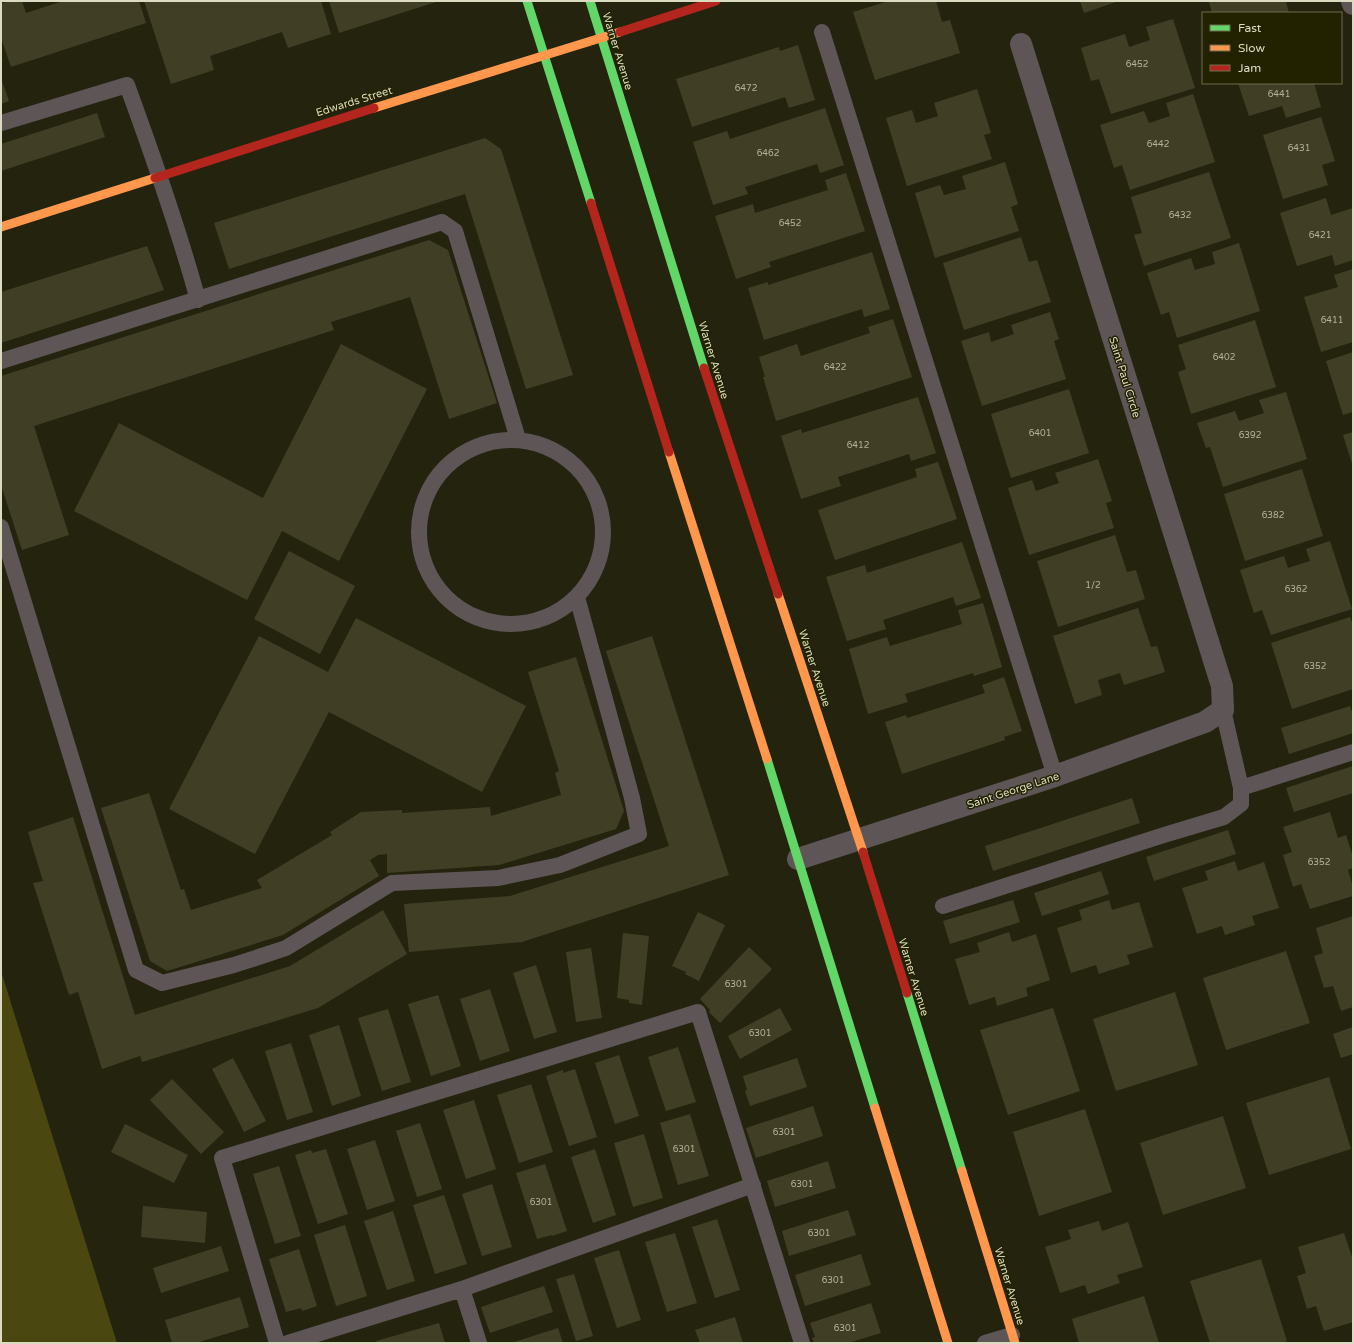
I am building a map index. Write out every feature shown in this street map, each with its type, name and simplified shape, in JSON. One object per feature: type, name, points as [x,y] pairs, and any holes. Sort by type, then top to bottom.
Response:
[{"type":"main road","points":[[527,1],[798,859],[948,1343]]},
{"type":"main road","name":"Warner Avenue","points":[[590,1],[713,398],[859,839],[1014,1339]]},
{"type":"main road","name":"Edwards Street","points":[[1,227],[320,124],[545,56],[716,1]]},
{"type":"street","name":"Saint Paul Circle","points":[[1021,44],[1222,686],[1223,710]]},
{"type":"street","name":"Saint George Lane","points":[[798,859],[1055,776],[1205,722],[1223,710]]},
{"type":"lane","points":[[822,32],[1055,776]]},
{"type":"lane","points":[[1,123],[127,85],[160,176],[189,266],[198,300]]},
{"type":"lane","points":[[1,362],[442,222],[455,231],[518,439]]},
{"type":"lane","points":[[518,439],[533,440],[554,450],[573,462],[588,480],[600,506],[604,530],[601,555],[592,578],[577,597],[552,615],[522,624],[491,623],[463,611],[439,591],[424,564],[418,534],[422,503],[436,475],[459,454],[487,442],[518,439]]},
{"type":"lane","points":[[1,527],[136,970],[162,983],[234,965],[286,948],[392,883],[498,878],[560,865],[639,834],[632,798],[577,597]]},
{"type":"lane","points":[[943,906],[1164,834],[1224,817],[1241,804],[1241,788],[1223,710]]},
{"type":"lane","points":[[1241,788],[1353,752]]},
{"type":"lane","points":[[277,1343],[222,1158],[698,1012],[802,1343]]},
{"type":"lane","points":[[288,1343],[462,1289],[753,1185]]},
{"type":"lane","points":[[462,1289],[479,1343]]},
{"type":"lane","points":[[985,1343],[1014,1339]]},
{"type":"shaded area","points":[[1,971],[117,1343],[1,1343]]},
{"type":"building","points":[[9,1],[22,1],[26,13],[63,1],[139,1],[146,23],[11,67],[1,38],[1,4]]},
{"type":"building","points":[[144,1],[321,1],[331,34],[288,48],[282,32],[210,56],[214,70],[171,84]]},
{"type":"building","points":[[329,1],[439,1],[339,33]]},
{"type":"building","points":[[889,1],[936,1],[942,22],[950,20],[960,53],[875,80],[853,12]]},
{"type":"building","points":[[1080,1],[1119,1],[1084,13]]},
{"type":"building","points":[[1286,1],[1289,12],[1212,12],[1209,2]]},
{"type":"building","points":[[1173,19],[1195,88],[1111,114],[1099,79],[1091,81],[1081,48],[1125,34],[1129,47],[1150,40],[1146,27]]},
{"type":"building","points":[[798,45],[815,100],[789,108],[785,97],[692,127],[676,79],[779,47],[780,51]]},
{"type":"building","points":[[1,78],[9,101],[1,104]]},
{"type":"building","points":[[1238,84],[1314,84],[1321,107],[1286,118],[1282,106],[1249,116]]},
{"type":"building","points":[[977,89],[991,133],[984,135],[992,159],[907,186],[886,118],[912,110],[916,123],[938,116],[934,103]]},
{"type":"building","points":[[1193,94],[1215,162],[1130,190],[1122,165],[1114,168],[1100,125],[1144,111],[1149,123],[1170,116],[1166,103]]},
{"type":"building","points":[[825,108],[844,165],[820,173],[817,164],[745,187],[748,194],[713,205],[693,142],[727,131],[730,139]]},
{"type":"building","points":[[97,113],[105,137],[1,171],[1,144]]},
{"type":"building","points":[[1321,117],[1335,161],[1322,165],[1328,185],[1283,199],[1263,135]]},
{"type":"building","points":[[485,138],[501,149],[573,375],[526,389],[465,194],[229,269],[214,223]]},
{"type":"building","points":[[1005,162],[1018,204],[1011,207],[1019,231],[935,258],[915,193],[940,185],[944,195],[966,189],[962,176]]},
{"type":"building","points":[[1209,172],[1231,238],[1144,266],[1134,235],[1142,233],[1131,197]]},
{"type":"building","points":[[846,173],[865,231],[769,262],[771,267],[736,279],[715,216],[753,204],[755,213],[828,190],[825,180]]},
{"type":"building","points":[[1326,198],[1331,215],[1353,208],[1353,260],[1335,266],[1332,255],[1297,266],[1280,213]]},
{"type":"building","points":[[1021,237],[1029,262],[1037,260],[1051,302],[964,330],[943,263]]},
{"type":"building","points":[[429,240],[448,250],[497,403],[449,419],[410,297],[331,322],[334,330],[34,426],[69,535],[22,550],[1,485],[1,376]]},
{"type":"building","points":[[1239,243],[1260,311],[1177,338],[1169,312],[1161,315],[1147,273],[1191,258],[1195,270],[1215,264],[1212,252]]},
{"type":"building","points":[[147,246],[164,290],[1,343],[1,292]]},
{"type":"building","points":[[872,252],[890,309],[864,317],[862,309],[764,340],[748,288],[768,282],[768,285]]},
{"type":"building","points":[[1353,269],[1353,342],[1321,352],[1304,297],[1338,287],[1334,275]]},
{"type":"building","points":[[1050,312],[1059,339],[1054,341],[1066,379],[982,406],[961,341],[989,332],[991,342],[1014,334],[1011,325]]},
{"type":"building","points":[[893,319],[912,377],[776,421],[763,377],[765,377],[759,357],[797,344],[801,356],[870,333],[868,327]]},
{"type":"building","points":[[1255,320],[1276,387],[1191,414],[1178,372],[1186,369],[1178,345]]},
{"type":"building","points":[[341,344],[427,389],[339,561],[282,531],[247,600],[74,511],[119,423],[263,498]]},
{"type":"building","points":[[1353,352],[1353,412],[1343,415],[1326,361]]},
{"type":"building","points":[[1069,389],[1089,453],[1011,478],[991,414]]},
{"type":"building","points":[[1286,392],[1307,459],[1223,487],[1210,447],[1206,448],[1197,423],[1235,411],[1239,421],[1264,413],[1259,400]]},
{"type":"building","points":[[918,397],[936,453],[911,461],[909,454],[838,477],[841,486],[801,499],[781,436],[801,429],[802,433]]},
{"type":"building","points":[[1353,432],[1353,467],[1343,435]]},
{"type":"building","points":[[1098,459],[1112,501],[1106,503],[1114,528],[1029,555],[1008,488],[1032,480],[1036,491],[1059,483],[1055,473]]},
{"type":"building","points":[[938,462],[957,519],[835,560],[818,510],[917,477],[915,469]]},
{"type":"building","points":[[1302,469],[1323,536],[1245,561],[1224,494]]},
{"type":"building","points":[[1115,535],[1127,572],[1136,570],[1145,599],[1058,627],[1037,561]]},
{"type":"building","points":[[1330,541],[1352,609],[1271,635],[1262,610],[1254,613],[1240,570],[1284,556],[1288,568],[1310,561],[1306,549]]},
{"type":"building","points":[[962,542],[981,598],[956,606],[953,597],[883,620],[886,629],[847,641],[826,577],[865,565],[867,573]]},
{"type":"building","points":[[289,551],[355,586],[320,654],[254,619]]},
{"type":"building","points":[[983,603],[1002,667],[974,676],[973,673],[905,694],[908,702],[868,714],[849,649],[887,637],[890,646],[962,624],[958,610]]},
{"type":"building","points":[[1138,608],[1151,647],[1157,646],[1165,672],[1124,685],[1120,673],[1098,680],[1102,695],[1075,704],[1053,636]]},
{"type":"building","points":[[1350,617],[1353,625],[1353,689],[1292,709],[1271,643]]},
{"type":"building","points":[[356,618],[526,706],[482,792],[329,712],[255,854],[169,809],[259,636],[328,672]]},
{"type":"building","points":[[652,636],[729,875],[522,942],[409,952],[404,904],[510,896],[669,846],[606,651]]},
{"type":"building","points":[[576,657],[624,811],[616,829],[499,865],[387,873],[387,854],[378,855],[370,860],[379,876],[283,935],[167,971],[150,961],[101,808],[149,793],[181,890],[184,889],[191,910],[262,888],[257,880],[332,835],[330,832],[361,812],[402,810],[402,813],[490,807],[491,816],[561,795],[555,773],[559,771],[528,672]]},
{"type":"building","points":[[1004,677],[1022,731],[1004,737],[1005,740],[902,774],[885,722],[906,715],[907,718],[985,693],[982,685]]},
{"type":"building","points":[[1350,706],[1353,715],[1353,733],[1289,754],[1281,728]]},
{"type":"building","points":[[1353,766],[1353,793],[1294,812],[1286,788]]},
{"type":"building","points":[[1132,798],[1140,823],[993,871],[985,846]]},
{"type":"building","points":[[1330,812],[1338,838],[1346,835],[1353,857],[1353,868],[1348,870],[1353,887],[1353,896],[1310,909],[1301,884],[1293,887],[1283,855],[1292,852],[1283,827]]},
{"type":"building","points":[[73,817],[135,1015],[290,966],[383,910],[407,954],[318,1008],[142,1062],[140,1056],[102,1069],[78,992],[69,995],[33,883],[43,881],[28,832]]},
{"type":"building","points":[[1228,830],[1236,854],[1154,881],[1146,857]]},
{"type":"building","points":[[1235,861],[1238,871],[1264,862],[1279,908],[1252,916],[1255,925],[1225,935],[1222,926],[1197,934],[1182,888],[1208,880],[1205,871]]},
{"type":"building","points":[[1101,871],[1109,894],[1042,916],[1034,893]]},
{"type":"building","points":[[1013,900],[1020,922],[950,944],[943,921]]},
{"type":"building","points":[[1109,900],[1112,910],[1139,902],[1153,947],[1127,955],[1130,964],[1099,974],[1096,965],[1071,973],[1057,928],[1082,920],[1079,910]]},
{"type":"building","points":[[698,912],[725,925],[699,981],[685,974],[686,972],[672,966]]},
{"type":"building","points":[[1353,916],[1353,1007],[1341,1011],[1333,986],[1324,988],[1314,956],[1323,953],[1316,928]]},
{"type":"building","points":[[1009,932],[1012,942],[1036,934],[1050,980],[1026,988],[1028,996],[997,1006],[995,997],[969,1005],[955,959],[980,952],[977,943]]},
{"type":"building","points":[[623,933],[649,936],[642,1005],[629,1003],[629,1000],[617,998]]},
{"type":"building","points":[[749,947],[772,969],[720,1023],[709,1012],[710,1010],[700,999]]},
{"type":"building","points":[[591,948],[602,1018],[576,1022],[566,952]]},
{"type":"building","points":[[1286,951],[1310,1023],[1226,1050],[1203,978]]},
{"type":"building","points":[[536,965],[557,1032],[534,1039],[513,973]]},
{"type":"building","points":[[490,989],[510,1051],[480,1061],[460,999]]},
{"type":"building","points":[[1175,992],[1198,1065],[1116,1091],[1093,1019]]},
{"type":"building","points":[[438,995],[461,1066],[431,1076],[408,1004]]},
{"type":"building","points":[[780,1008],[792,1030],[740,1059],[728,1036]]},
{"type":"building","points":[[1053,1008],[1080,1091],[1008,1115],[980,1030]]},
{"type":"building","points":[[388,1009],[411,1082],[382,1091],[358,1018]]},
{"type":"building","points":[[339,1025],[361,1096],[332,1106],[309,1035]]},
{"type":"building","points":[[1353,1027],[1353,1054],[1341,1058],[1333,1034]]},
{"type":"building","points":[[291,1043],[313,1112],[287,1120],[265,1051]]},
{"type":"building","points":[[678,1047],[696,1102],[666,1111],[648,1057]]},
{"type":"building","points":[[619,1055],[639,1116],[615,1124],[595,1063]]},
{"type":"building","points":[[233,1058],[266,1121],[244,1132],[212,1069]]},
{"type":"building","points":[[797,1058],[807,1087],[750,1106],[745,1091],[747,1090],[743,1076]]},
{"type":"building","points":[[575,1069],[597,1137],[569,1146],[546,1076],[563,1070],[563,1073]]},
{"type":"building","points":[[1329,1077],[1351,1149],[1269,1175],[1246,1103]]},
{"type":"building","points":[[172,1079],[224,1132],[201,1154],[150,1100]]},
{"type":"building","points":[[531,1084],[553,1152],[519,1163],[497,1095]]},
{"type":"building","points":[[474,1100],[496,1169],[466,1179],[443,1110]]},
{"type":"building","points":[[813,1106],[823,1136],[756,1158],[746,1128]]},
{"type":"building","points":[[1085,1109],[1112,1192],[1039,1216],[1013,1132]]},
{"type":"building","points":[[690,1114],[709,1176],[678,1185],[660,1123]]},
{"type":"building","points":[[1223,1116],[1246,1188],[1163,1215],[1140,1143]]},
{"type":"building","points":[[420,1123],[442,1189],[417,1197],[396,1131]]},
{"type":"building","points":[[125,1124],[188,1155],[174,1183],[111,1152]]},
{"type":"building","points":[[644,1134],[663,1198],[633,1207],[614,1143]]},
{"type":"building","points":[[375,1140],[395,1201],[367,1210],[347,1149]]},
{"type":"building","points":[[326,1149],[348,1214],[318,1224],[295,1155],[311,1150],[312,1153]]},
{"type":"building","points":[[595,1149],[616,1215],[593,1223],[571,1157]]},
{"type":"building","points":[[828,1161],[836,1188],[775,1207],[767,1181]]},
{"type":"building","points":[[545,1164],[567,1231],[537,1239],[516,1173]]},
{"type":"building","points":[[279,1166],[301,1236],[275,1244],[253,1174]]},
{"type":"building","points":[[492,1184],[512,1247],[482,1256],[462,1194]]},
{"type":"building","points":[[444,1195],[467,1264],[435,1274],[413,1205]]},
{"type":"building","points":[[143,1206],[207,1212],[205,1243],[141,1237]]},
{"type":"building","points":[[848,1210],[856,1235],[789,1256],[782,1231]]},
{"type":"building","points":[[393,1211],[415,1281],[387,1290],[364,1221]]},
{"type":"building","points":[[717,1219],[740,1290],[715,1298],[692,1227]]},
{"type":"building","points":[[1099,1221],[1102,1231],[1128,1222],[1143,1267],[1117,1275],[1120,1283],[1088,1294],[1085,1285],[1060,1293],[1045,1247],[1071,1239],[1068,1230]]},
{"type":"building","points":[[345,1225],[367,1296],[336,1306],[314,1235]]},
{"type":"building","points":[[675,1233],[697,1303],[667,1312],[645,1242]]},
{"type":"building","points":[[1344,1233],[1353,1260],[1353,1322],[1324,1331],[1316,1306],[1307,1309],[1297,1276],[1306,1273],[1298,1247]]},
{"type":"building","points":[[221,1246],[229,1271],[161,1293],[153,1268]]},
{"type":"building","points":[[299,1249],[317,1306],[302,1311],[301,1308],[286,1312],[269,1259]]},
{"type":"building","points":[[619,1250],[641,1320],[617,1328],[594,1258]]},
{"type":"building","points":[[861,1254],[871,1285],[805,1306],[795,1275]]},
{"type":"building","points":[[1261,1259],[1287,1341],[1282,1343],[1210,1343],[1190,1281]]},
{"type":"building","points":[[574,1274],[593,1336],[576,1341],[556,1279]]},
{"type":"building","points":[[544,1286],[553,1312],[490,1333],[481,1307]]},
{"type":"building","points":[[1144,1296],[1159,1343],[1079,1343],[1072,1319]]},
{"type":"building","points":[[240,1297],[249,1327],[196,1343],[172,1343],[165,1320]]},
{"type":"building","points":[[871,1303],[881,1333],[848,1343],[814,1343],[812,1338],[815,1337],[810,1323]]},
{"type":"building","points":[[735,1317],[743,1343],[700,1343],[695,1330]]},
{"type":"building","points":[[439,1323],[445,1343],[377,1343],[376,1341]]},
{"type":"building","points":[[558,1328],[563,1343],[511,1343]]},
{"type":"traffic: fast","points":[[527,1],[591,203]]},
{"type":"traffic: fast","points":[[590,1],[704,368]]},
{"type":"traffic: fast","points":[[767,759],[875,1108]]},
{"type":"traffic: fast","points":[[907,993],[962,1171]]},
{"type":"traffic: slow","points":[[374,108],[620,32]]},
{"type":"traffic: slow","points":[[1,227],[155,178]]},
{"type":"traffic: slow","points":[[669,452],[767,759]]},
{"type":"traffic: slow","points":[[778,594],[863,852]]},
{"type":"traffic: slow","points":[[875,1108],[948,1343]]},
{"type":"traffic: slow","points":[[962,1171],[1015,1343]]},
{"type":"traffic: jam","points":[[620,32],[716,1]]},
{"type":"traffic: jam","points":[[155,178],[374,108]]},
{"type":"traffic: jam","points":[[591,203],[669,452]]},
{"type":"traffic: jam","points":[[704,368],[778,594]]},
{"type":"traffic: jam","points":[[863,852],[907,993]]}]
